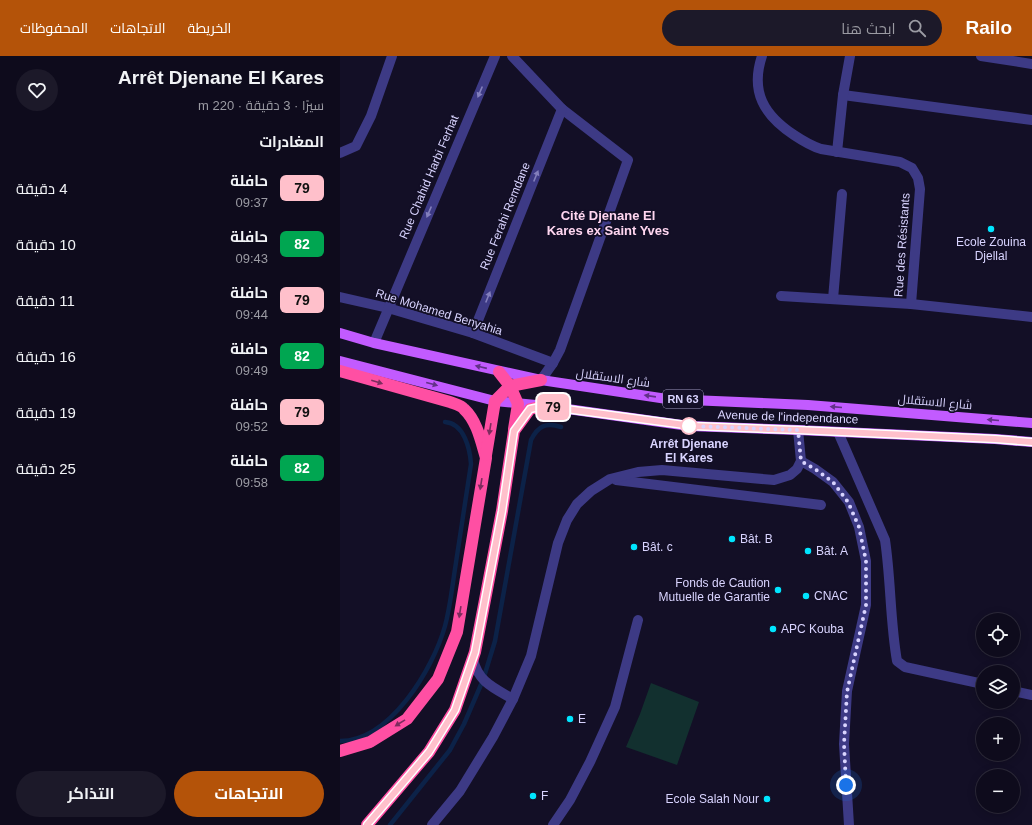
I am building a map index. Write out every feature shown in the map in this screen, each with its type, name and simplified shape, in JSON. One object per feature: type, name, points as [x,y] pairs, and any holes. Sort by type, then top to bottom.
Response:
[{"type":"highway","points":[[340,371],[450,402],[464,408],[473,420],[486,458]]},
{"type":"highway","points":[[367,825],[429,752],[455,710],[473,659],[502,511],[518,404],[510,386],[499,372]]},
{"type":"highway","points":[[340,751],[370,742],[407,719],[438,680],[457,632],[495,401],[510,386],[541,380]]},
{"type":"highway","points":[[514,431],[530,409],[544,406]]},
{"type":"main road","name":"شارع الاستقلال","points":[[340,333],[374,343],[499,372],[541,380],[667,399],[808,405],[1032,423]]},
{"type":"main road","name":"RN 63","points":[[340,361],[495,401],[544,406]]},
{"type":"main road","name":"Avenue de l'independance","points":[[544,406],[692,426],[995,439],[1032,442]]},
{"type":"street","points":[[340,153],[356,146],[371,116],[392,56]]},
{"type":"street","name":"Rue Chahid Harbi Ferhat","points":[[374,343],[495,56]]},
{"type":"street","points":[[512,56],[562,110],[628,160],[560,350],[541,380]]},
{"type":"street","name":"Rue des Résistants","points":[[762,56],[758,68],[759,90],[762,103],[770,116],[781,126],[810,145],[821,149],[900,162],[912,168],[918,178],[920,190],[911,304]]},
{"type":"street","points":[[837,152],[843,95],[850,56]]},
{"type":"street","points":[[981,56],[1032,64]]},
{"type":"street","points":[[843,95],[1032,120]]},
{"type":"street","name":"Rue Ferahi Remdane","points":[[473,333],[562,110]]},
{"type":"street","points":[[833,299],[842,194]]},
{"type":"street","points":[[781,296],[911,304],[1032,317]]},
{"type":"street","name":"Rue Mohamed Benyahia","points":[[340,297],[388,308],[473,333],[553,363]]},
{"type":"street","points":[[432,825],[460,791],[494,737],[512,699],[531,656],[558,543],[577,504],[591,491],[610,479],[638,472],[662,470],[774,480],[790,475],[797,469],[801,461],[798,430]]},
{"type":"street","points":[[838,432],[885,540],[888,558],[893,640],[897,661],[904,667],[976,682]]},
{"type":"street","points":[[801,461],[833,482],[848,502],[859,527],[866,561],[866,605],[847,692],[844,744],[849,825]]},
{"type":"street","points":[[610,479],[821,505]]},
{"type":"street","points":[[553,825],[570,800],[590,762],[615,707],[638,620]]},
{"type":"street","points":[[473,659],[475,668],[480,676],[489,684],[512,699]]},
{"type":"street","points":[[1020,692],[1032,695]]},
{"type":"green space","points":[[651,683],[699,702],[677,765],[626,747]]},
{"type":"waterway","points":[[340,741],[358,738],[376,729],[392,716],[407,700],[431,662],[445,626],[451,598],[471,464],[465,438],[457,427],[452,423],[445,422]]},
{"type":"waterway","points":[[390,825],[450,750],[464,724],[483,680],[495,641],[531,440],[537,431],[543,426],[551,425],[561,427]]},
{"type":"bus line","name":"79","points":[[367,825],[429,752],[455,710],[475,652],[502,511],[514,431],[530,409],[544,406],[692,426],[995,439],[1032,442]]},
{"type":"place","name":"Ecole Zouina Djellal","points":[[991,229]]},
{"type":"place","name":"Arrêt Djenane El Kares","points":[[689,426]]},
{"type":"place","name":"Bât. B","points":[[732,539]]},
{"type":"place","name":"Bât. c","points":[[634,547]]},
{"type":"place","name":"Bât. A","points":[[808,551]]},
{"type":"place","name":"Fonds de Caution Mutuelle de Garantie","points":[[778,590]]},
{"type":"place","name":"CNAC","points":[[806,596]]},
{"type":"place","name":"APC Kouba","points":[[773,629]]},
{"type":"place","name":"E","points":[[570,719]]},
{"type":"place","name":"F","points":[[533,796]]},
{"type":"place","name":"Ecole Salah Nour","points":[[767,799]]},
{"type":"district","name":"Cité Djenane El Kares ex Saint Yves","points":[[608,222]]},
{"type":"route","points":[[689,426],[798,430],[801,461],[833,482],[848,502],[859,527],[866,561],[866,605],[847,692],[844,744],[846,785]]}]
